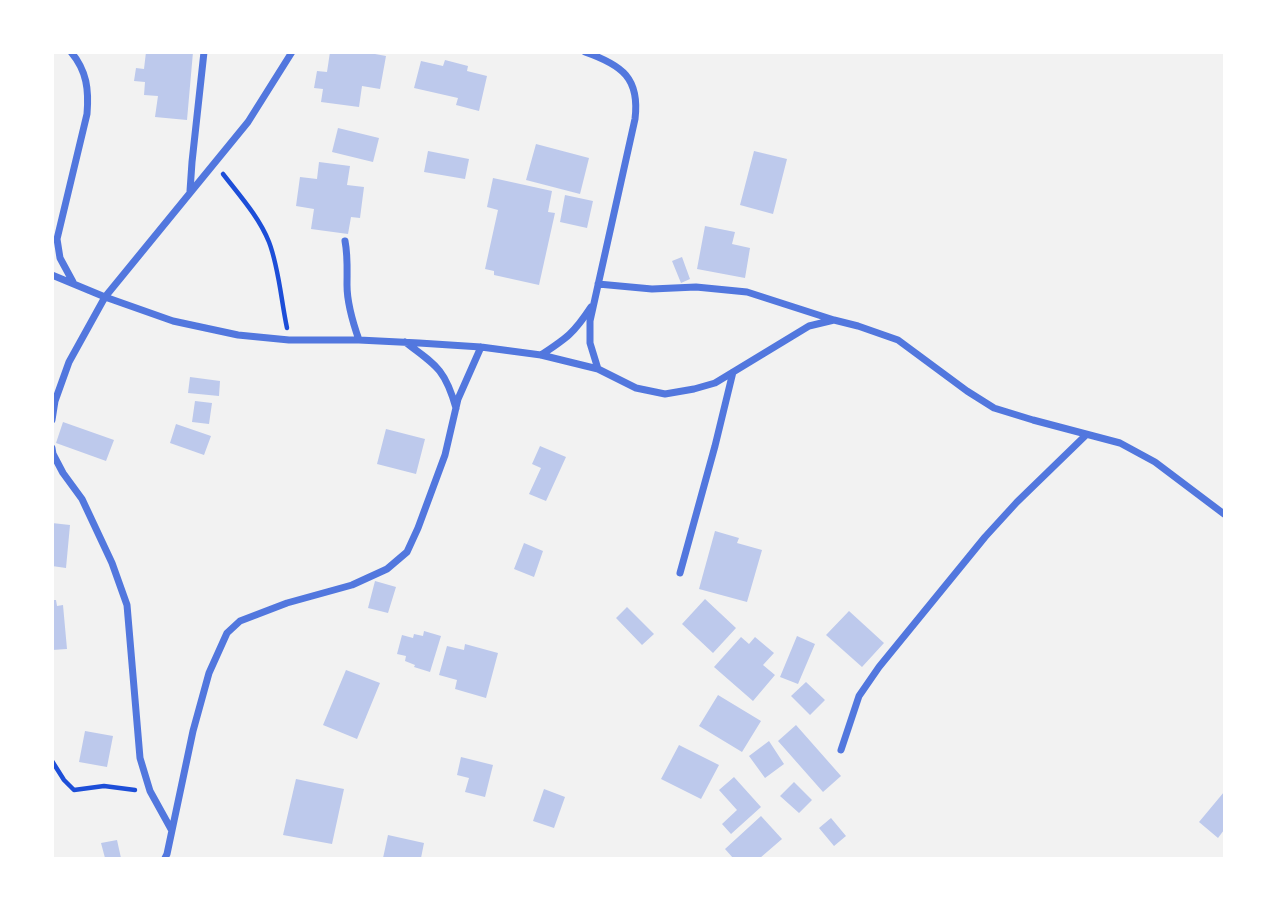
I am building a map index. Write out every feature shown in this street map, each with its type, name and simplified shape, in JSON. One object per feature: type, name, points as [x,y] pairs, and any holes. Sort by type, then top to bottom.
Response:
[{"type":"street","points":[[71,52],[86,78],[89,94],[88,114],[57,239],[60,258],[74,283]]},
{"type":"street","points":[[190,193],[204,52]]},
{"type":"street","points":[[52,420],[54,401],[69,362],[105,297],[248,122],[292,52]]},
{"type":"street","points":[[585,52],[615,65],[634,88],[637,103],[590,321],[590,343],[598,369]]},
{"type":"street","points":[[345,241],[348,299],[359,340]]},
{"type":"street","points":[[52,275],[173,321],[238,335],[289,340],[359,340],[481,347],[541,355],[598,369],[636,388],[665,394],[715,383],[809,326],[834,320]]},
{"type":"street","points":[[598,285],[652,289],[696,287],[747,292],[898,340],[967,391],[995,408],[1120,443],[1155,462],[1224,514]]},
{"type":"street","points":[[541,355],[569,337],[595,301]]},
{"type":"street","points":[[405,342],[444,374],[456,408]]},
{"type":"street","points":[[165,859],[193,731],[209,673],[227,633],[240,621],[287,603],[352,585],[387,569],[407,552],[445,455],[458,398],[481,347]]},
{"type":"street","points":[[680,573],[733,372]]},
{"type":"street","points":[[841,750],[859,696],[879,667],[985,537],[1086,435]]},
{"type":"street","points":[[52,448],[64,473],[82,499],[112,563],[127,605],[140,758],[150,791],[172,830]]},
{"type":"path","points":[[214,163],[253,212],[269,243],[281,290],[289,340]]},
{"type":"path","points":[[52,761],[74,790],[104,786],[150,791]]},
{"type":"building","points":[[146,52],[193,52],[187,120],[155,117],[158,96],[144,95],[145,82],[134,81],[136,68],[144,69]]},
{"type":"building","points":[[330,52],[375,52],[386,56],[380,89],[362,86],[359,107],[321,102],[323,89],[314,88],[317,71],[327,72]]},
{"type":"building","points":[[445,60],[468,66],[467,71],[487,76],[479,111],[456,105],[458,98],[414,88],[421,61],[443,66]]},
{"type":"building","points":[[338,128],[379,138],[373,162],[332,152]]},
{"type":"building","points":[[536,144],[589,158],[580,194],[526,180]]},
{"type":"building","points":[[428,151],[469,159],[465,179],[424,172]]},
{"type":"building","points":[[754,151],[787,159],[773,214],[740,205]]},
{"type":"building","points":[[319,162],[350,166],[347,185],[364,187],[360,218],[351,217],[348,234],[311,229],[314,209],[296,206],[300,177],[317,179]]},
{"type":"building","points":[[493,178],[552,191],[548,212],[555,213],[539,285],[494,275],[494,271],[485,269],[498,210],[487,207]]},
{"type":"building","points":[[565,195],[593,201],[587,228],[560,222]]},
{"type":"building","points":[[705,226],[735,232],[732,244],[750,248],[745,278],[697,269]]},
{"type":"building","points":[[682,257],[690,279],[681,283],[672,261]]},
{"type":"building","points":[[190,377],[220,381],[219,396],[188,393]]},
{"type":"building","points":[[195,401],[212,403],[209,424],[192,422]]},
{"type":"building","points":[[63,422],[114,440],[106,461],[56,443]]},
{"type":"building","points":[[176,424],[211,436],[204,455],[170,443]]},
{"type":"building","points":[[386,429],[425,439],[416,474],[377,464]]},
{"type":"building","points":[[540,446],[566,457],[546,501],[529,494],[541,468],[532,464]]},
{"type":"building","points":[[52,523],[70,525],[66,568],[52,566]]},
{"type":"building","points":[[715,531],[739,538],[737,543],[762,550],[747,602],[699,589]]},
{"type":"building","points":[[524,543],[543,551],[534,577],[514,569]]},
{"type":"building","points":[[375,581],[396,587],[388,613],[368,608]]},
{"type":"building","points":[[705,599],[736,628],[713,653],[682,624]]},
{"type":"building","points":[[52,600],[56,600],[57,606],[63,605],[67,649],[52,650]]},
{"type":"building","points":[[627,607],[654,634],[642,645],[616,618]]},
{"type":"building","points":[[849,611],[884,643],[862,667],[826,635]]},
{"type":"building","points":[[424,631],[441,636],[430,672],[414,667],[415,665],[405,661],[406,656],[397,654],[402,635],[413,638],[414,634],[423,636]]},
{"type":"building","points":[[797,636],[815,644],[798,684],[780,677]]},
{"type":"building","points":[[741,637],[749,644],[755,637],[774,653],[763,665],[775,675],[753,701],[714,667]]},
{"type":"building","points":[[465,644],[498,653],[486,698],[455,689],[457,680],[439,675],[447,646],[464,650]]},
{"type":"building","points":[[346,670],[380,683],[357,739],[323,725]]},
{"type":"building","points":[[806,682],[825,700],[810,715],[791,696]]},
{"type":"building","points":[[718,695],[761,721],[742,752],[699,726]]},
{"type":"building","points":[[796,725],[841,776],[823,792],[778,741]]},
{"type":"building","points":[[85,731],[113,736],[107,767],[79,762]]},
{"type":"building","points":[[769,741],[784,764],[765,778],[749,756]]},
{"type":"building","points":[[679,745],[719,765],[701,799],[661,779]]},
{"type":"building","points":[[461,757],[493,765],[485,797],[465,792],[469,778],[457,775]]},
{"type":"building","points":[[734,777],[761,807],[731,834],[722,824],[737,810],[719,790]]},
{"type":"building","points":[[296,779],[344,789],[332,844],[283,835]]},
{"type":"building","points":[[794,782],[812,800],[799,813],[780,796]]},
{"type":"building","points":[[544,789],[565,797],[554,828],[533,821]]},
{"type":"building","points":[[1224,792],[1224,830],[1218,838],[1199,822]]},
{"type":"building","points":[[761,816],[782,839],[760,858],[733,858],[725,849]]},
{"type":"building","points":[[831,818],[846,836],[834,846],[819,828]]},
{"type":"building","points":[[388,835],[424,843],[421,858],[383,858]]},
{"type":"building","points":[[117,840],[121,858],[105,858],[101,843]]}]
